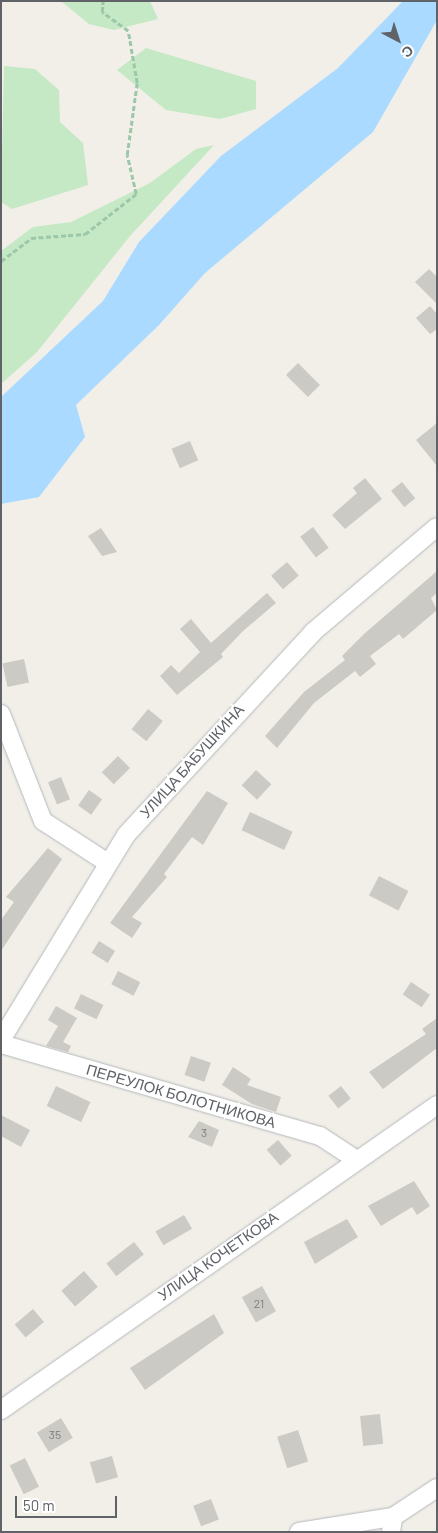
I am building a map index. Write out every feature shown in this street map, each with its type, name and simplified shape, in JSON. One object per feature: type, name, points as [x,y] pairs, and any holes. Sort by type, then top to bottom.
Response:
[{"type":"street","name":"УЛИЦА БАБУШКИНА","points":[[1,1040],[126,835],[224,724],[312,632],[437,526]]},
{"type":"street","points":[[1,714],[8,751],[43,820],[108,862]]},
{"type":"street","name":"ПЕРЕУЛОК БОЛОТНИКОВА","points":[[1,1044],[320,1136],[355,1159]]},
{"type":"street","name":"УЛИЦА КОЧЕТКОВА","points":[[1,1410],[355,1159],[437,1105]]},
{"type":"street","points":[[299,1532],[392,1524],[437,1488]]},
{"type":"path","points":[[1,261],[31,238],[85,234],[136,194],[127,154],[137,83],[128,31],[102,12],[103,1]]},
{"type":"green space","points":[[61,1],[150,1],[158,19],[114,30],[89,24]]},
{"type":"green space","points":[[146,48],[256,81],[256,109],[220,119],[166,110],[117,70]]},
{"type":"green space","points":[[4,66],[35,69],[59,90],[60,122],[83,143],[88,185],[12,209],[1,202]]},
{"type":"green space","points":[[214,145],[130,236],[37,352],[1,384],[1,251],[33,227],[71,222],[150,183],[196,149]]},
{"type":"water","points":[[403,1],[437,1],[437,20],[373,132],[205,273],[159,325],[76,405],[85,437],[39,497],[1,504],[1,397],[103,301],[139,242],[221,156],[338,68]]},
{"type":"building","points":[[429,269],[437,277],[437,304],[415,282]]},
{"type":"building","points":[[430,306],[437,314],[437,329],[430,334],[416,318]]},
{"type":"building","points":[[298,363],[320,385],[308,397],[286,375]]},
{"type":"building","points":[[437,423],[437,466],[416,440]]},
{"type":"building","points":[[190,441],[198,460],[180,468],[172,449]]},
{"type":"building","points":[[365,478],[382,499],[345,529],[332,515],[357,493],[353,488]]},
{"type":"building","points":[[402,482],[415,498],[404,507],[391,491]]},
{"type":"building","points":[[313,527],[329,548],[316,557],[300,537]]},
{"type":"building","points":[[101,528],[117,552],[102,556],[88,536]]},
{"type":"building","points":[[287,562],[299,576],[283,589],[271,576]]},
{"type":"building","points":[[437,571],[437,593],[431,598],[437,610],[403,639],[399,634],[370,656],[376,664],[360,677],[355,671],[314,703],[277,748],[265,736],[304,692],[345,660],[342,656],[364,634]]},
{"type":"building","points":[[267,593],[276,603],[243,631],[221,654],[223,657],[177,695],[160,676],[171,665],[179,673],[200,652],[180,629],[191,619],[211,643]]},
{"type":"building","points":[[24,659],[29,682],[7,687],[2,664]]},
{"type":"building","points":[[148,709],[163,721],[146,741],[132,729]]},
{"type":"building","points":[[118,756],[130,768],[114,784],[102,772]]},
{"type":"building","points":[[256,770],[271,784],[257,800],[242,785]]},
{"type":"building","points":[[61,777],[70,799],[57,804],[48,782]]},
{"type":"building","points":[[89,790],[102,799],[91,815],[78,806]]},
{"type":"building","points":[[207,791],[228,803],[203,845],[192,837],[164,874],[167,877],[132,917],[142,923],[132,938],[110,923]]},
{"type":"building","points":[[250,812],[293,832],[284,850],[242,830]]},
{"type":"building","points":[[48,848],[62,859],[1,951],[1,920],[14,902],[6,897]]},
{"type":"building","points":[[379,876],[408,891],[398,911],[369,896]]},
{"type":"building","points":[[99,941],[115,951],[108,963],[92,953]]},
{"type":"building","points":[[118,971],[140,982],[133,996],[111,984]]},
{"type":"building","points":[[411,982],[430,995],[422,1007],[403,994]]},
{"type":"building","points":[[81,994],[103,1005],[96,1019],[74,1008]]},
{"type":"building","points":[[56,1006],[77,1018],[63,1042],[71,1046],[68,1052],[46,1046],[58,1026],[48,1020]]},
{"type":"building","points":[[437,1018],[437,1048],[383,1089],[369,1072],[426,1034],[422,1029]]},
{"type":"building","points":[[191,1056],[211,1063],[204,1082],[184,1075]]},
{"type":"building","points":[[233,1067],[251,1079],[247,1085],[281,1097],[276,1112],[252,1104],[222,1085]]},
{"type":"building","points":[[56,1086],[90,1102],[81,1122],[47,1106]]},
{"type":"building","points":[[341,1086],[351,1099],[338,1108],[328,1096]]},
{"type":"building","points":[[1,1115],[30,1130],[21,1147],[1,1136]]},
{"type":"building","points":[[199,1121],[219,1130],[212,1147],[188,1137]]},
{"type":"building","points":[[278,1140],[292,1156],[280,1166],[267,1150]]},
{"type":"building","points":[[414,1181],[430,1206],[417,1215],[412,1207],[381,1226],[368,1206]]},
{"type":"building","points":[[184,1215],[192,1229],[163,1245],[155,1232]]},
{"type":"building","points":[[347,1219],[358,1237],[315,1264],[304,1242]]},
{"type":"building","points":[[134,1242],[144,1255],[116,1276],[106,1264]]},
{"type":"building","points":[[84,1271],[98,1287],[75,1307],[61,1291]]},
{"type":"building","points":[[262,1286],[276,1311],[256,1323],[242,1297]]},
{"type":"building","points":[[33,1309],[44,1322],[26,1337],[15,1324]]},
{"type":"building","points":[[214,1314],[224,1333],[145,1390],[130,1368]]},
{"type":"building","points":[[380,1414],[383,1444],[363,1446],[360,1416]]},
{"type":"building","points":[[61,1418],[73,1438],[49,1452],[37,1432]]},
{"type":"building","points":[[298,1430],[308,1461],[287,1468],[277,1437]]},
{"type":"building","points":[[112,1456],[118,1477],[96,1483],[90,1462]]},
{"type":"building","points":[[25,1458],[39,1487],[24,1494],[10,1465]]},
{"type":"building","points":[[211,1499],[219,1520],[201,1526],[193,1506]]}]
